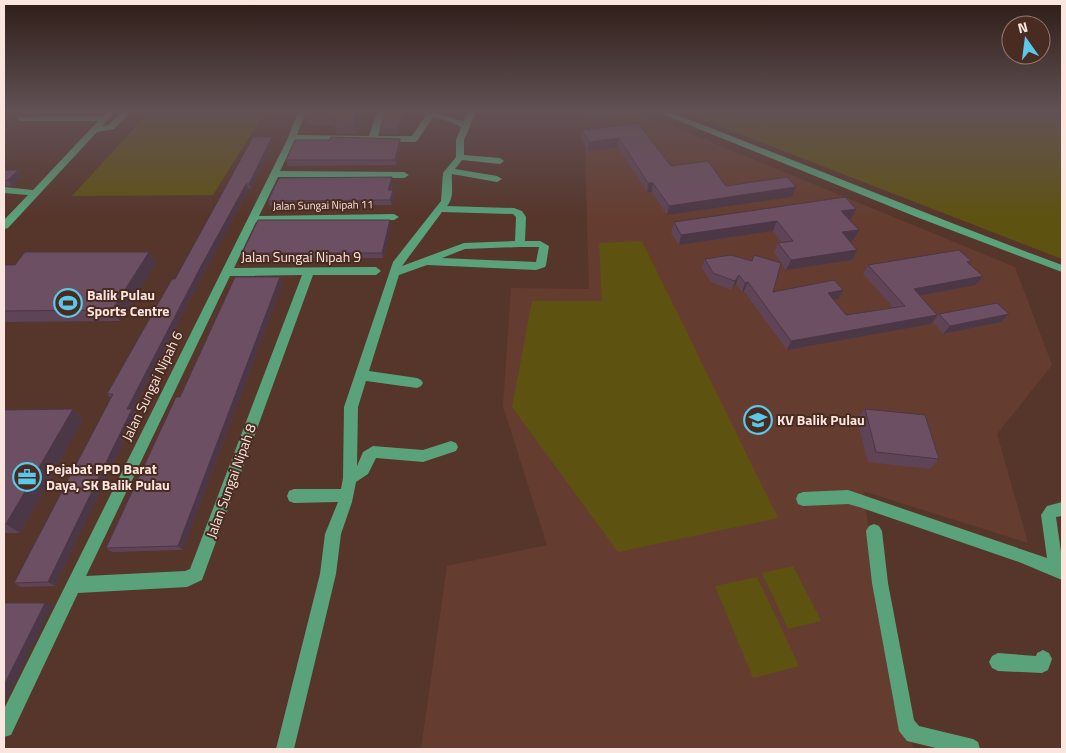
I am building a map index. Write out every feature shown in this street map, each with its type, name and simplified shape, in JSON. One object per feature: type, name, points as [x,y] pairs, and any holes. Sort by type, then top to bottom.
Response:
[{"type":"street","points":[[4,226],[78,147]]},
{"type":"street","name":"Jalan Sungai Nipah 6","points":[[4,728],[287,147]]},
{"type":"street","points":[[285,749],[298,706],[328,574],[333,534],[350,478],[352,449],[351,407],[398,262],[442,209],[448,196],[447,180],[450,171],[460,157],[460,147]]},
{"type":"street","points":[[753,147],[922,216],[1062,269]]},
{"type":"street","points":[[460,157],[500,161]]},
{"type":"street","points":[[450,171],[497,179]]},
{"type":"street","points":[[274,174],[404,175]]},
{"type":"street","points":[[4,190],[35,193]]},
{"type":"street","points":[[442,209],[519,213],[521,217],[520,244]]},
{"type":"street","name":"Jalan Sungai Nipah 11","points":[[252,219],[394,217]]},
{"type":"street","points":[[395,274],[424,261],[464,246],[542,245],[541,265],[466,264],[424,261]]},
{"type":"street","name":"Jalan Sungai Nipah 9","points":[[226,272],[376,271]]},
{"type":"street","name":"Jalan Sungai Nipah 8","points":[[73,585],[187,579],[196,574],[309,272]]},
{"type":"street","points":[[361,375],[417,384]]},
{"type":"street","points":[[350,478],[363,470],[368,456],[373,452],[423,456],[451,448]]},
{"type":"street","points":[[294,496],[346,495]]},
{"type":"street","points":[[803,499],[848,498],[859,500],[1020,555],[1059,571]]},
{"type":"street","points":[[1059,571],[1048,515],[1052,511],[1062,509]]},
{"type":"street","points":[[874,531],[880,583],[906,724],[914,734],[966,746],[971,749]]},
{"type":"street","points":[[998,662],[1037,665],[1042,664],[1043,659]]},
{"type":"shaded area","points":[[117,147],[243,147],[213,195],[72,196]]},
{"type":"shaded area","name":"KV Balik Pulau","points":[[585,147],[723,147],[1015,267],[1052,365],[997,434],[1028,543],[863,491],[893,701],[914,749],[421,749],[447,566],[547,545],[503,406],[511,288],[589,289]]},
{"type":"shaded area","points":[[774,147],[1062,147],[1062,259]]},
{"type":"shaded area","points":[[642,241],[778,518],[618,552],[512,407],[532,301],[602,301],[599,243]]},
{"type":"shaded area","points":[[793,566],[821,621],[788,629],[762,573]]},
{"type":"shaded area","points":[[757,577],[799,666],[753,678],[715,586]]},
{"type":"building","points":[[247,147],[267,147],[249,184],[246,184],[199,270],[127,409],[132,409],[48,582],[14,583],[113,394],[107,394],[172,279],[175,279]]},
{"type":"building","points":[[292,147],[398,147],[395,160],[286,160]]},
{"type":"building","points":[[625,147],[657,147],[671,166],[708,161],[726,186],[787,177],[796,187],[669,206],[653,183],[648,183]]},
{"type":"building","points":[[4,170],[18,170],[8,180],[4,181]]},
{"type":"building","points":[[392,177],[388,190],[393,190],[390,200],[268,201],[279,178]]},
{"type":"building","points":[[845,197],[856,209],[841,211],[859,230],[842,232],[857,250],[791,260],[778,243],[793,241],[777,221],[681,235],[674,222]]},
{"type":"building","points":[[258,220],[390,220],[382,253],[242,253]]},
{"type":"building","points":[[959,250],[971,261],[967,262],[983,276],[914,289],[937,315],[791,341],[748,282],[745,283],[739,275],[735,281],[713,273],[705,259],[731,255],[752,261],[754,255],[781,263],[773,292],[834,280],[843,290],[828,293],[846,315],[905,306],[868,265]]},
{"type":"building","name":"Balik Pulau Sports Centre","points":[[25,252],[149,252],[112,310],[4,311],[4,265],[15,265]]},
{"type":"building","points":[[235,277],[280,277],[178,546],[106,548],[176,397],[180,397]]},
{"type":"building","points":[[997,303],[1009,314],[950,326],[939,314]]},
{"type":"building","name":"Pejabat PPD Barat Daya, SK Balik Pulau","points":[[73,409],[6,524],[4,524],[4,410]]},
{"type":"building","points":[[865,409],[925,415],[939,459],[876,452]]},
{"type":"building","points":[[5,603],[45,603],[4,685],[4,606]]},
{"type":"place","name":"Balik Pulau Sports Centre","points":[[68,303]]},
{"type":"place","name":"KV Balik Pulau","points":[[758,420]]},
{"type":"place","name":"Pejabat PPD Barat Daya, SK Balik Pulau","points":[[27,477]]}]
